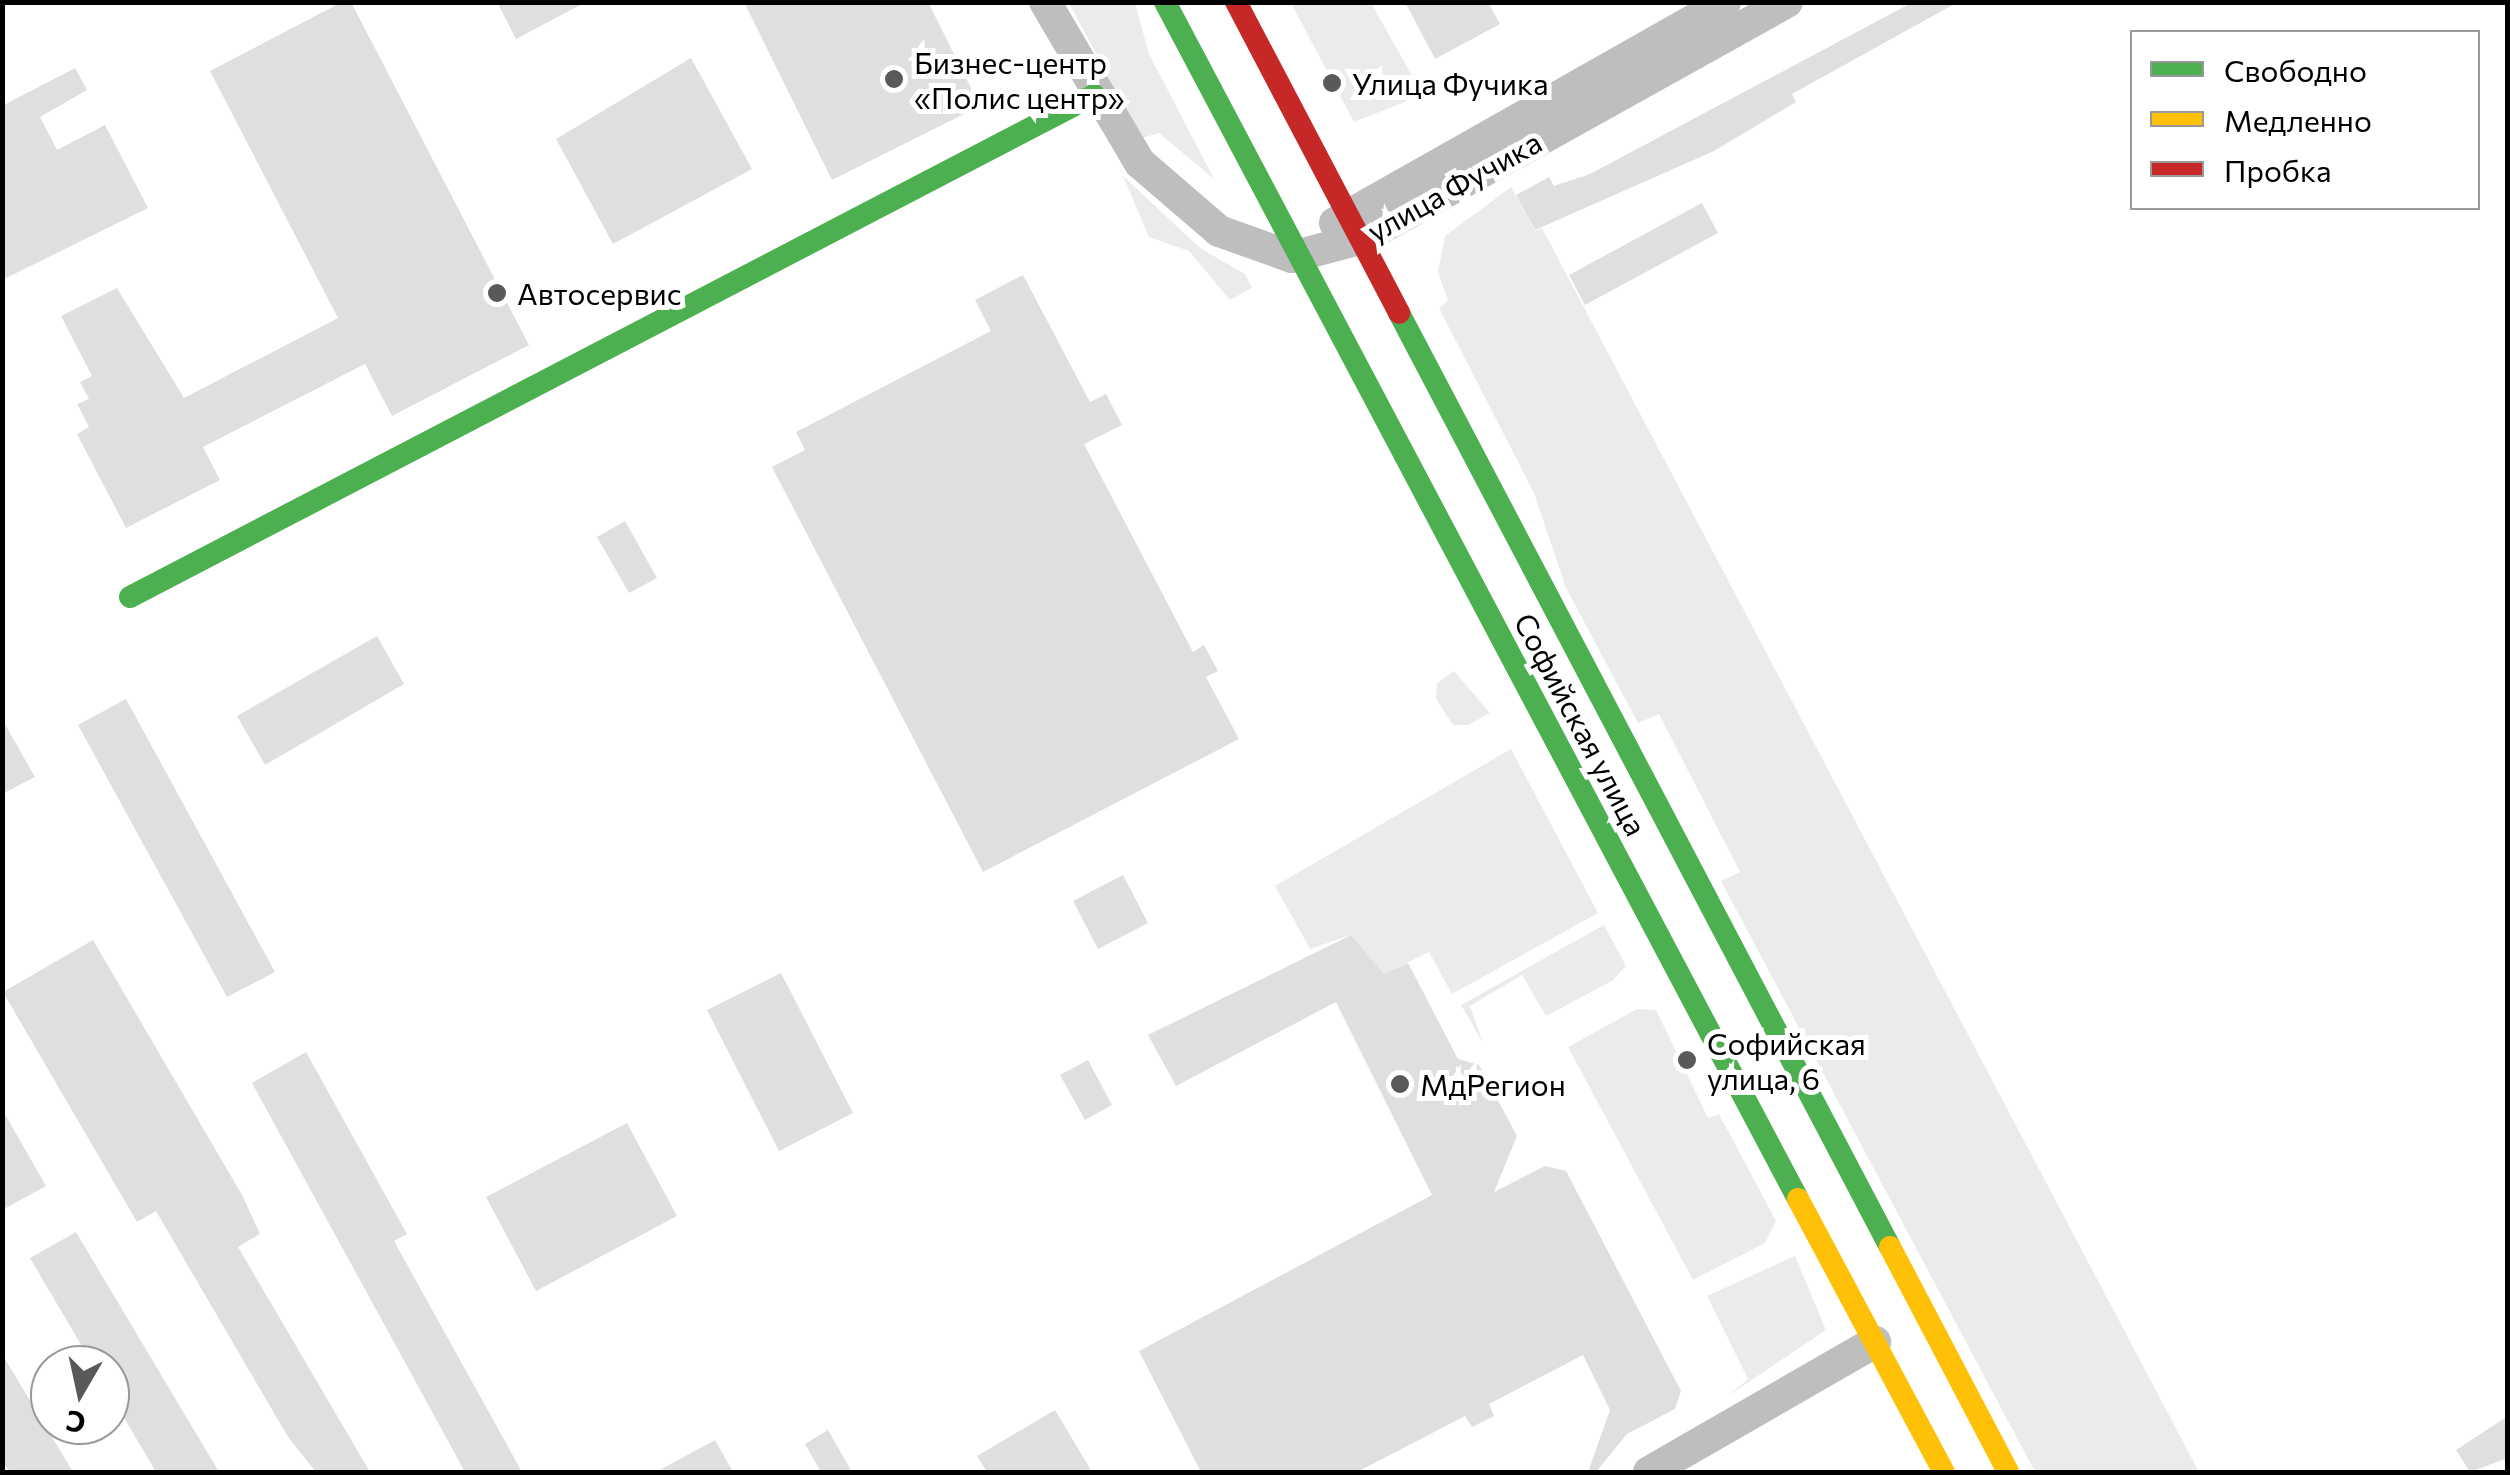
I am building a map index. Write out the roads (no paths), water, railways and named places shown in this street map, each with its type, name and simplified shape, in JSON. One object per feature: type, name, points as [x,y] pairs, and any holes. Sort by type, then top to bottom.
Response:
[{"type":"main road","name":"Софийская улица","points":[[1166,2],[1292,257],[1944,1472]]},
{"type":"main road","name":"Софийская улица","points":[[1236,2],[2008,1472]]},
{"type":"main road","points":[[130,597],[1094,94]]},
{"type":"street","points":[[1045,2],[1121,142],[1219,232],[1292,257]]},
{"type":"street","name":"улица Фучика","points":[[1356,225],[1725,2]]},
{"type":"street","name":"улица Фучика","points":[[1292,257],[1787,2]]},
{"type":"street","points":[[1649,1472],[1876,1342]]},
{"type":"place","name":"Бизнес-центр «Полис центр»","points":[[894,79]]},
{"type":"place","name":"Улица Фучика","points":[[1332,83]]},
{"type":"place","name":"Автосервис","points":[[497,293]]},
{"type":"place","name":"Софийская улица, 6","points":[[1687,1060]]},
{"type":"place","name":"МдРегион","points":[[1400,1084]]}]
